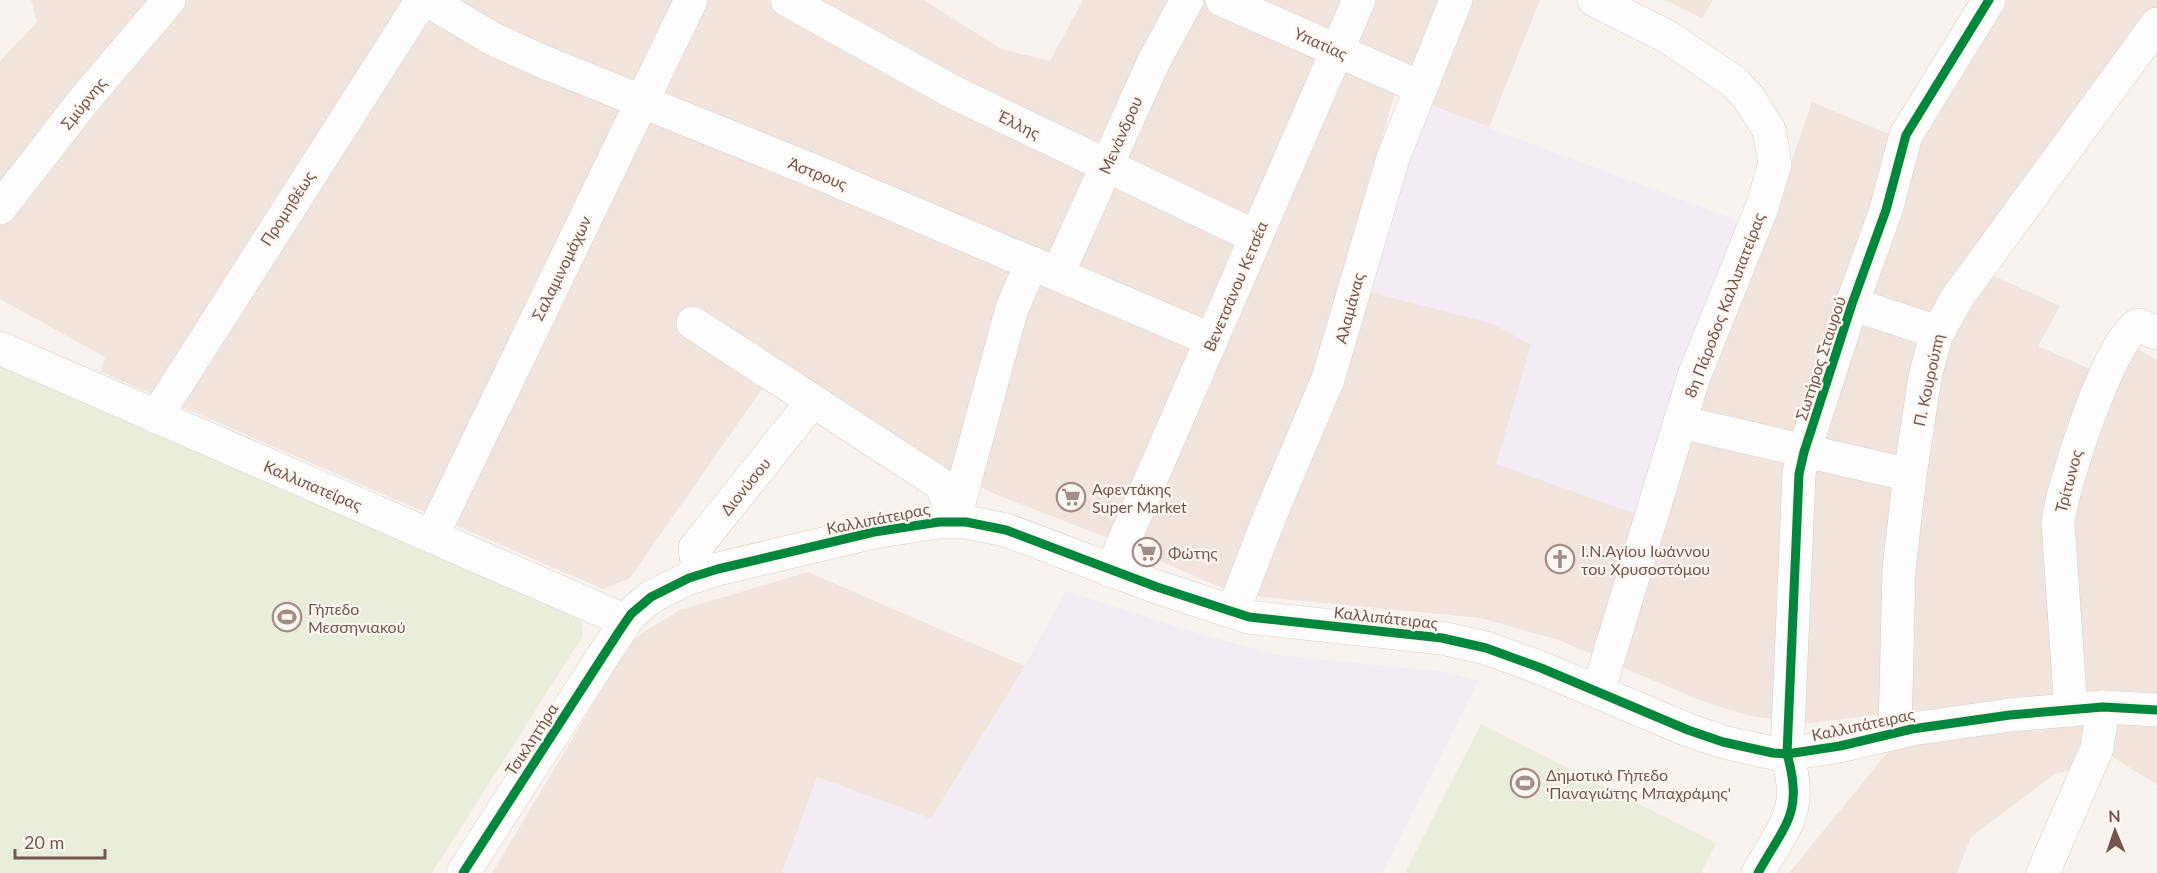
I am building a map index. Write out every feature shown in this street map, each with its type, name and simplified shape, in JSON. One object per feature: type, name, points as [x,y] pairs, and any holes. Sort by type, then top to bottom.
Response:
[{"type":"street","name":"Σμύρνης","points":[[0,208],[85,99],[170,0]]},
{"type":"street","name":"Προμηθέως","points":[[156,417],[422,0]]},
{"type":"street","name":"Άστρους","points":[[427,0],[493,39],[1045,268],[1212,340]]},
{"type":"street","name":"Σαλαμινομάχων","points":[[432,536],[691,0]]},
{"type":"street","name":"Έλλης","points":[[787,0],[953,92],[1256,237]]},
{"type":"street","name":"Μενάνδρου","points":[[954,521],[1012,308],[1045,268],[1106,165],[1154,61],[1187,0]]},
{"type":"street","name":"Υπατίας","points":[[1222,0],[1420,87]]},
{"type":"street","name":"Βενετσάνου Κετσέα","points":[[1111,571],[1359,0]]},
{"type":"street","name":"Αλαμάνας","points":[[1233,612],[1270,516],[1328,380],[1377,207],[1420,87],[1456,0]]},
{"type":"street","name":"8η Πάροδος Καλλιπατείρας","points":[[1594,0],[1668,37],[1734,82],[1760,114],[1774,149],[1775,164],[1769,188],[1694,376],[1598,692]]},
{"type":"street","name":"Σωτήρος Σταυρού","points":[[1758,873],[1794,805],[1793,775],[1787,754],[1799,474],[1804,452],[1852,304],[1887,210],[1898,156],[1906,135],[1989,0]]},
{"type":"street","name":"Π. Κουρούπη","points":[[1896,732],[1898,580],[1910,475],[1925,377],[1937,332],[1957,298],[2157,24]]},
{"type":"street","points":[[1852,304],[1937,332]]},
{"type":"street","points":[[693,323],[942,485],[954,521]]},
{"type":"street","name":"Τρίτωνος","points":[[2087,708],[2058,523],[2059,506],[2081,437],[2116,353],[2130,328],[2138,325],[2157,333]]},
{"type":"street","name":"Καλλιπατείρας","points":[[0,348],[626,621]]},
{"type":"street","name":"Διονύσου","points":[[699,575],[695,548],[812,402]]},
{"type":"street","points":[[1680,422],[1910,475]]},
{"type":"street","name":"Καλλιπάτειρας","points":[[626,621],[651,597],[699,575],[757,558],[874,532],[954,521],[1006,530],[1111,571],[1233,612],[1272,621],[1461,642],[1517,659],[1723,742],[1787,754],[1840,746],[1896,732],[1952,722],[2087,708],[2157,710]]},
{"type":"street","name":"Τσικλητήρα","points":[[463,873],[626,621]]},
{"type":"street","points":[[2043,873],[2097,748],[2087,708]]},
{"type":"shaded area","points":[[31,0],[924,0],[1001,49],[1050,61],[1083,0],[1540,0],[1489,127],[1395,92],[1341,284],[1494,324],[1532,345],[1497,464],[1697,414],[1759,255],[1812,102],[1918,146],[2003,0],[2157,0],[2157,9],[1965,263],[2060,306],[2038,346],[2115,380],[2132,346],[2157,360],[2157,785],[2113,757],[2055,774],[1971,837],[1957,873],[1789,873],[1922,710],[1809,723],[1750,716],[1702,701],[1556,639],[1480,618],[1262,597],[1224,589],[1108,538],[995,494],[931,462],[778,366],[630,578],[603,589],[101,372],[105,357],[0,299],[0,61],[37,22]]},
{"type":"shaded area","points":[[1666,0],[1713,0],[1702,18]]},
{"type":"shaded area","points":[[1425,104],[1739,221],[1638,515],[1496,464],[1531,345],[1494,324],[1366,291]]},
{"type":"shaded area","points":[[808,572],[1025,666],[931,819],[817,777],[782,873],[492,873],[629,644],[642,633],[680,610]]},
{"type":"shaded area","points":[[1066,591],[1204,635],[1278,655],[1444,672],[1478,681],[1382,873],[782,873],[817,777],[932,819],[1025,666]]},
{"type":"green space","name":"Γήπεδο Μεσσηνιακού","points":[[0,366],[567,609],[582,624],[582,637],[432,873],[0,873]]},
{"type":"green space","name":"Δημοτικό Γήπεδο 'Παναγιώτης Μπαχράμης'","points":[[1481,724],[1716,843],[1701,873],[1405,873]]},
{"type":"cycle path","points":[[1758,873],[1784,829],[1792,805],[1792,774],[1787,754],[1799,474],[1804,452],[1852,304],[1886,210],[1906,135],[1989,0]]},
{"type":"cycle path","points":[[463,873],[618,633],[631,614],[651,597],[689,578],[718,569],[874,532],[939,522],[966,522],[1006,530],[1157,587],[1249,617],[1442,638],[1486,648],[1541,668],[1688,730],[1723,742],[1773,753],[1787,754],[1840,746],[1912,729],[2010,715],[2103,707],[2157,710]]},
{"type":"place","name":"Αφεντάκης Super Market","points":[[1071,497]]},
{"type":"place","name":"Φώτης","points":[[1147,552]]},
{"type":"place","name":"Ι.Ν.Αγίου Ιωάννου του Χρυσοστόμου","points":[[1560,559]]},
{"type":"place","name":"Γήπεδο Μεσσηνιακού","points":[[287,617]]},
{"type":"place","name":"Δημοτικό Γήπεδο 'Παναγιώτης Μπαχράμης'","points":[[1525,783]]}]
